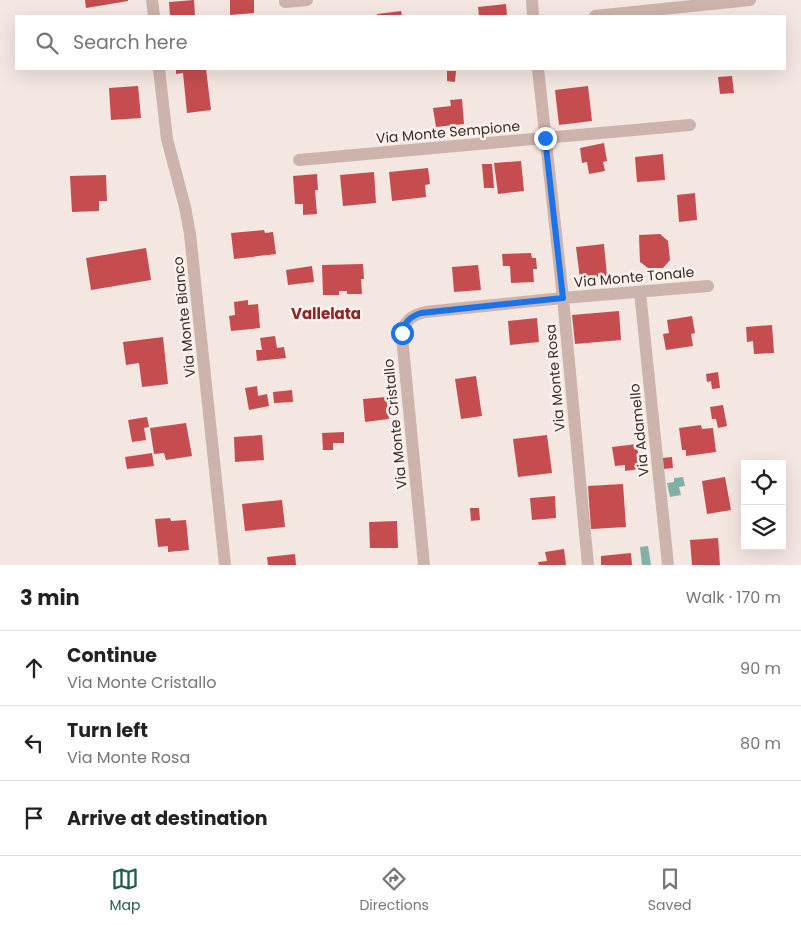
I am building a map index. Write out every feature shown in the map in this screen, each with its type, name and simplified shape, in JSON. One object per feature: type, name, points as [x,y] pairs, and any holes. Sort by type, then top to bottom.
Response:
[{"type":"street","points":[[152,0],[154,15]]},
{"type":"street","points":[[285,2],[307,0]]},
{"type":"street","points":[[532,0],[533,15]]},
{"type":"street","points":[[602,15],[673,4],[750,0]]},
{"type":"street","name":"Via Monte Bianco","points":[[159,70],[168,139],[190,234],[225,565]]},
{"type":"street","name":"Via Monte Rosa","points":[[538,70],[563,298],[588,565]]},
{"type":"street","name":"Via Monte Sempione","points":[[299,160],[690,125]]},
{"type":"street","name":"Via Monte Tonale","points":[[563,298],[708,286]]},
{"type":"street","name":"Via Adamello","points":[[640,292],[668,565]]},
{"type":"street","name":"Via Monte Cristallo","points":[[424,565],[402,329],[412,317],[421,313],[563,298]]},
{"type":"water","points":[[683,477],[685,486],[679,487],[681,495],[670,497],[667,483],[674,482],[674,478]]},
{"type":"water","points":[[648,546],[651,565],[642,565],[640,547]]},
{"type":"building","points":[[85,0],[128,0],[128,1],[86,8]]},
{"type":"building","points":[[194,0],[195,15],[170,15],[169,2]]},
{"type":"building","points":[[230,0],[254,0],[254,13],[230,15]]},
{"type":"building","points":[[506,4],[507,15],[479,15],[478,7]]},
{"type":"building","points":[[401,11],[402,15],[377,15]]},
{"type":"building","points":[[176,70],[206,70],[211,110],[187,113],[183,73],[176,74]]},
{"type":"building","points":[[447,71],[456,71],[455,82],[447,81]]},
{"type":"building","points":[[732,76],[734,93],[720,94],[718,77]]},
{"type":"building","points":[[138,86],[141,118],[111,120],[109,88]]},
{"type":"building","points":[[588,86],[592,121],[559,125],[555,90]]},
{"type":"building","points":[[462,99],[464,124],[436,127],[433,108],[451,106],[450,100]]},
{"type":"building","points":[[604,143],[607,161],[603,162],[605,171],[589,174],[587,162],[582,163],[580,148]]},
{"type":"building","points":[[663,154],[665,180],[637,182],[635,157]]},
{"type":"building","points":[[521,161],[524,191],[498,194],[494,163]]},
{"type":"building","points":[[482,164],[492,164],[494,188],[484,188]]},
{"type":"building","points":[[428,168],[430,184],[425,185],[426,197],[392,201],[389,172]]},
{"type":"building","points":[[374,172],[376,203],[343,206],[340,175]]},
{"type":"building","points":[[317,174],[318,190],[315,190],[317,214],[303,215],[303,204],[295,204],[293,176]]},
{"type":"building","points":[[106,175],[107,201],[99,201],[99,211],[72,212],[70,176]]},
{"type":"building","points":[[695,193],[697,220],[679,222],[677,195]]},
{"type":"building","points":[[264,230],[265,233],[273,232],[276,254],[234,259],[231,233]]},
{"type":"building","points":[[660,234],[668,241],[670,260],[663,268],[648,268],[640,262],[639,235]]},
{"type":"building","points":[[604,244],[607,276],[580,279],[576,247]]},
{"type":"building","points":[[146,248],[151,280],[91,290],[86,258]]},
{"type":"building","points":[[531,253],[532,258],[536,258],[537,269],[533,269],[534,282],[511,283],[510,266],[503,266],[502,254]]},
{"type":"building","points":[[363,264],[362,294],[347,294],[347,291],[339,291],[339,295],[323,295],[322,265]]},
{"type":"building","points":[[478,265],[481,290],[454,292],[452,267]]},
{"type":"building","points":[[312,266],[314,282],[288,285],[286,270]]},
{"type":"building","points":[[248,300],[248,305],[258,304],[260,328],[231,331],[229,316],[235,315],[234,302]]},
{"type":"building","points":[[619,311],[621,340],[575,344],[572,315]]},
{"type":"building","points":[[692,316],[695,333],[691,334],[693,346],[666,350],[663,334],[669,333],[667,320]]},
{"type":"building","points":[[537,318],[539,342],[510,345],[508,321]]},
{"type":"building","points":[[772,325],[774,353],[754,354],[753,341],[747,342],[746,327]]},
{"type":"building","points":[[275,336],[277,348],[284,347],[286,358],[257,361],[256,350],[262,350],[260,338]]},
{"type":"building","points":[[163,337],[168,384],[142,387],[139,363],[126,365],[123,342]]},
{"type":"building","points":[[718,372],[720,388],[712,389],[711,381],[707,382],[706,374]]},
{"type":"building","points":[[476,376],[482,416],[461,419],[455,379]]},
{"type":"building","points":[[257,386],[258,396],[267,394],[269,406],[249,410],[245,388]]},
{"type":"building","points":[[292,390],[293,402],[274,403],[273,392]]},
{"type":"building","points":[[386,397],[389,419],[365,422],[363,399]]},
{"type":"building","points":[[723,405],[727,426],[718,428],[716,419],[712,419],[710,407]]},
{"type":"building","points":[[147,417],[149,427],[144,428],[146,440],[132,442],[128,420]]},
{"type":"building","points":[[186,423],[192,456],[166,460],[164,453],[154,454],[150,428]]},
{"type":"building","points":[[701,425],[702,429],[713,428],[716,452],[686,456],[686,450],[682,450],[679,428]]},
{"type":"building","points":[[344,432],[344,443],[333,443],[333,450],[323,450],[322,433]]},
{"type":"building","points":[[262,435],[264,460],[235,462],[234,437]]},
{"type":"building","points":[[547,435],[552,473],[518,477],[513,439]]},
{"type":"building","points":[[637,444],[640,469],[625,471],[625,465],[615,466],[612,447]]},
{"type":"building","points":[[152,453],[154,466],[127,469],[125,457]]},
{"type":"building","points":[[672,457],[673,468],[663,469],[662,458]]},
{"type":"building","points":[[725,477],[731,510],[707,514],[702,481]]},
{"type":"building","points":[[623,484],[626,527],[591,529],[588,486]]},
{"type":"building","points":[[555,496],[556,518],[532,520],[530,498]]},
{"type":"building","points":[[282,500],[285,527],[245,531],[242,504]]},
{"type":"building","points":[[470,508],[479,508],[480,520],[471,521]]},
{"type":"building","points":[[170,518],[171,521],[186,520],[189,550],[168,552],[168,546],[158,547],[155,519]]},
{"type":"building","points":[[397,521],[398,548],[370,548],[369,522]]},
{"type":"building","points":[[718,538],[720,565],[692,565],[690,540]]},
{"type":"building","points":[[564,549],[566,565],[539,565],[538,562],[547,561],[545,552]]},
{"type":"building","points":[[631,553],[632,565],[601,565],[601,556]]},
{"type":"building","points":[[295,554],[296,565],[268,565],[267,557]]},
{"type":"district","name":"Vallelata","points":[[326,313]]},
{"type":"route","points":[[402,333],[405,324],[416,314],[563,298],[545,138]]}]
